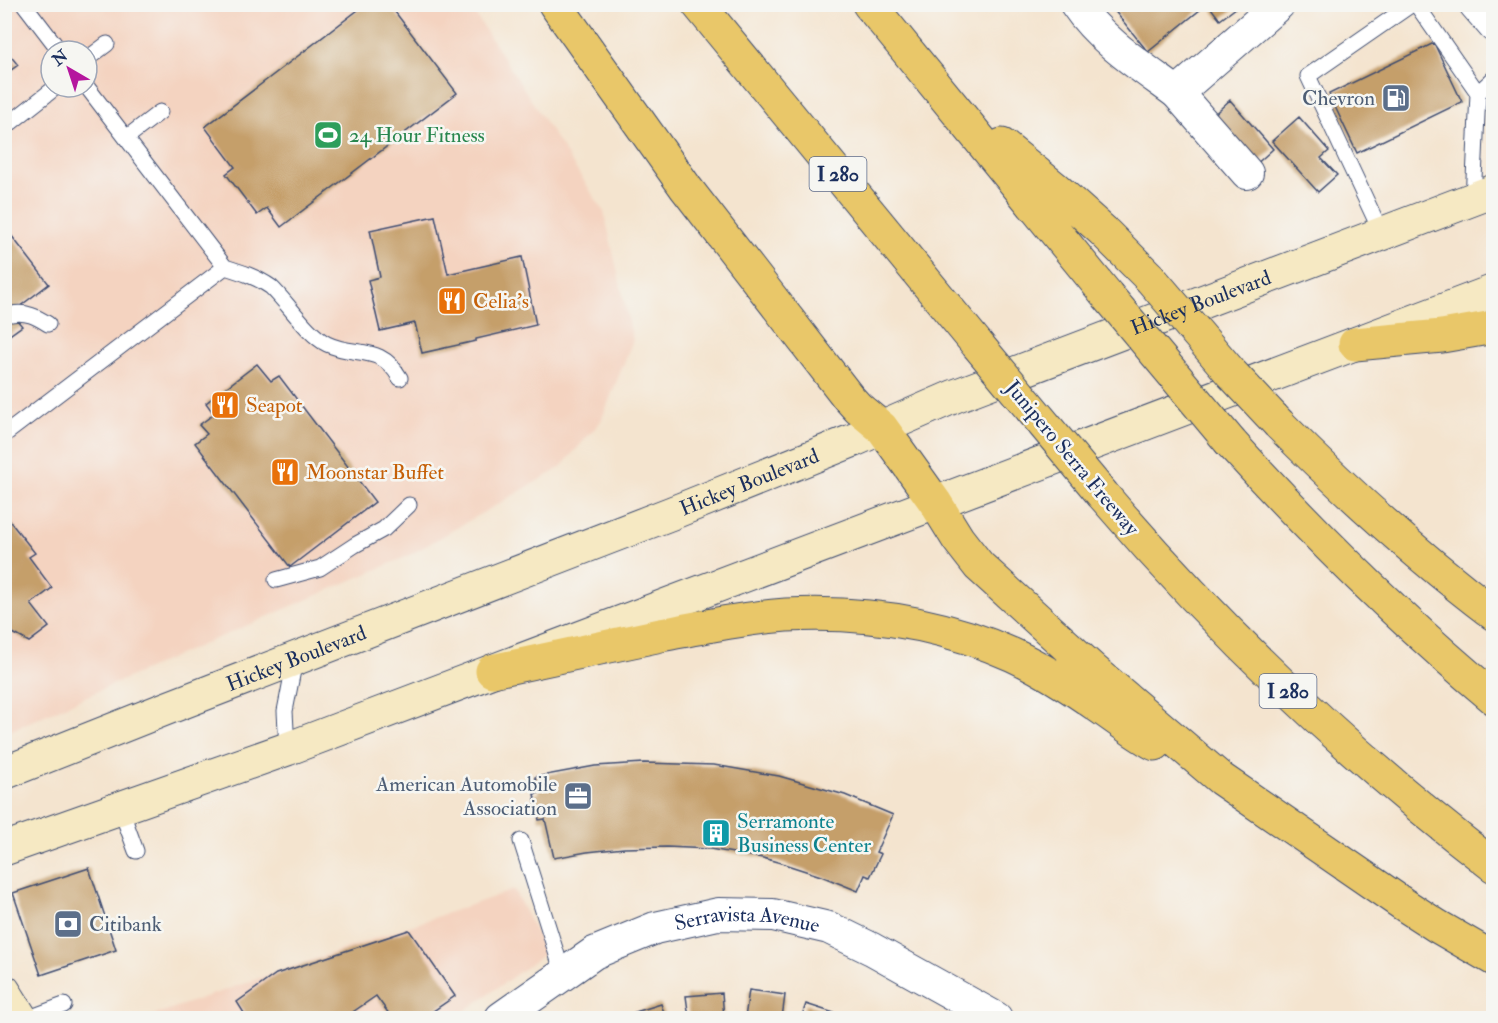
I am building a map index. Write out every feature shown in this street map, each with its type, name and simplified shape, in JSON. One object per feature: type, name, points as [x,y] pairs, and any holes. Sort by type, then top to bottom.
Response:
[{"type":"highway","points":[[555,4],[693,197],[848,397],[882,428],[935,502],[963,546],[990,576],[1092,669],[1221,779],[1437,926],[1494,959]]},
{"type":"highway","name":"Junipero Serra Freeway","points":[[698,4],[1102,495],[1187,590],[1320,722],[1413,802],[1494,866]]},
{"type":"highway","points":[[869,4],[1107,295],[1231,442],[1311,529],[1353,570],[1437,650],[1494,698]]},
{"type":"highway","points":[[946,99],[1063,195],[1103,231],[1150,278],[1233,374],[1340,484],[1398,537],[1494,614]]},
{"type":"highway","points":[[1355,344],[1442,336],[1494,327]]},
{"type":"highway","points":[[492,671],[737,621],[786,615],[830,614],[874,617],[938,629],[1012,655],[1066,684],[1140,736],[1221,779]]},
{"type":"main road","name":"Hickey Boulevard","points":[[4,773],[672,513],[955,396],[1483,196]]},
{"type":"main road","points":[[4,849],[287,749],[1494,291]]},
{"type":"main road","points":[[4,991],[21,1018]]},
{"type":"street","points":[[1076,4],[1084,17],[1122,52],[1177,93],[1247,173]]},
{"type":"street","points":[[1177,93],[1279,4]]},
{"type":"street","points":[[1475,4],[1494,26]]},
{"type":"street","name":"Serravista Avenue","points":[[501,1018],[594,953],[655,928],[718,914],[773,915],[829,928],[872,949],[996,1018]]},
{"type":"lane","points":[[24,4],[51,39]]},
{"type":"lane","points":[[1383,234],[1308,76],[1414,4],[1478,93],[1483,196]]},
{"type":"lane","points":[[99,50],[107,44]]},
{"type":"lane","points":[[1478,93],[1494,78]]},
{"type":"lane","points":[[4,128],[42,99]]},
{"type":"lane","points":[[96,99],[225,267],[262,281],[271,287],[326,344],[377,355],[395,368],[400,378]]},
{"type":"lane","points":[[126,138],[160,112]]},
{"type":"lane","points":[[4,435],[225,267]]},
{"type":"lane","points":[[12,314],[21,312],[48,324]]},
{"type":"lane","points":[[276,580],[321,568],[384,529],[409,505]]},
{"type":"lane","points":[[287,749],[285,711],[295,660]]},
{"type":"lane","points":[[120,807],[136,851]]},
{"type":"lane","points":[[521,841],[563,974]]},
{"type":"lane","points":[[29,1018],[64,1005]]},
{"type":"shaded area","points":[[5,5],[469,5],[604,212],[633,340],[601,421],[560,468],[410,555],[5,733]]},
{"type":"shaded area","points":[[514,890],[546,953],[455,1018],[145,1018]]},
{"type":"building","points":[[366,4],[389,4],[457,93],[281,227],[267,208],[257,215],[226,174],[235,167],[205,127]]},
{"type":"building","points":[[1109,4],[1198,4],[1201,9],[1148,52]]},
{"type":"building","points":[[1208,4],[1241,4],[1220,20]]},
{"type":"building","name":"Chevron","points":[[1434,43],[1462,102],[1357,153],[1329,94]]},
{"type":"building","points":[[4,48],[18,65],[4,75]]},
{"type":"building","points":[[1230,100],[1273,149],[1253,167],[1209,119]]},
{"type":"building","points":[[1299,117],[1329,151],[1321,158],[1337,175],[1318,192],[1272,141]]},
{"type":"building","name":"Celia's","points":[[435,216],[448,274],[522,257],[536,325],[422,353],[415,323],[380,331],[368,280],[380,277],[370,230]]},
{"type":"building","points":[[4,226],[49,284],[11,313],[22,326],[4,339]]},
{"type":"building","name":"Moonstar Buffet","points":[[257,364],[271,381],[279,376],[375,502],[290,567],[195,443],[207,434],[199,425],[214,414],[206,403]]},
{"type":"building","points":[[4,514],[35,553],[29,557],[52,588],[31,604],[49,627],[29,642],[4,628]]},
{"type":"building","name":"Serramonte Business Center","points":[[644,763],[714,765],[779,776],[845,795],[893,815],[876,852],[881,854],[870,877],[865,875],[858,891],[781,863],[710,849],[624,848],[554,858],[545,819],[539,820],[534,794],[539,793],[535,777],[595,766]]},
{"type":"building","points":[[89,868],[116,950],[41,975],[13,893]]},
{"type":"building","points":[[409,930],[455,996],[432,1012],[437,1018],[392,1018],[376,996],[344,1018],[236,1018],[244,1013],[237,1002],[276,974]]},
{"type":"building","points":[[749,990],[785,995],[782,1018],[745,1018]]},
{"type":"building","points":[[722,993],[724,1018],[689,1018],[686,996]]},
{"type":"building","points":[[661,1004],[666,1018],[627,1018],[626,1015]]},
{"type":"building","points":[[806,1004],[840,1015],[839,1018],[801,1018]]},
{"type":"place","name":"Chevron","points":[[1396,98]]},
{"type":"place","name":"24 Hour Fitness","points":[[328,135]]},
{"type":"place","name":"Celia's","points":[[452,301]]},
{"type":"place","name":"Seapot","points":[[225,405]]},
{"type":"place","name":"Moonstar Buffet","points":[[285,472]]},
{"type":"place","name":"American Automobile Association","points":[[578,796]]},
{"type":"place","name":"Serramonte Business Center","points":[[716,833]]},
{"type":"place","name":"Citibank","points":[[68,924]]}]
